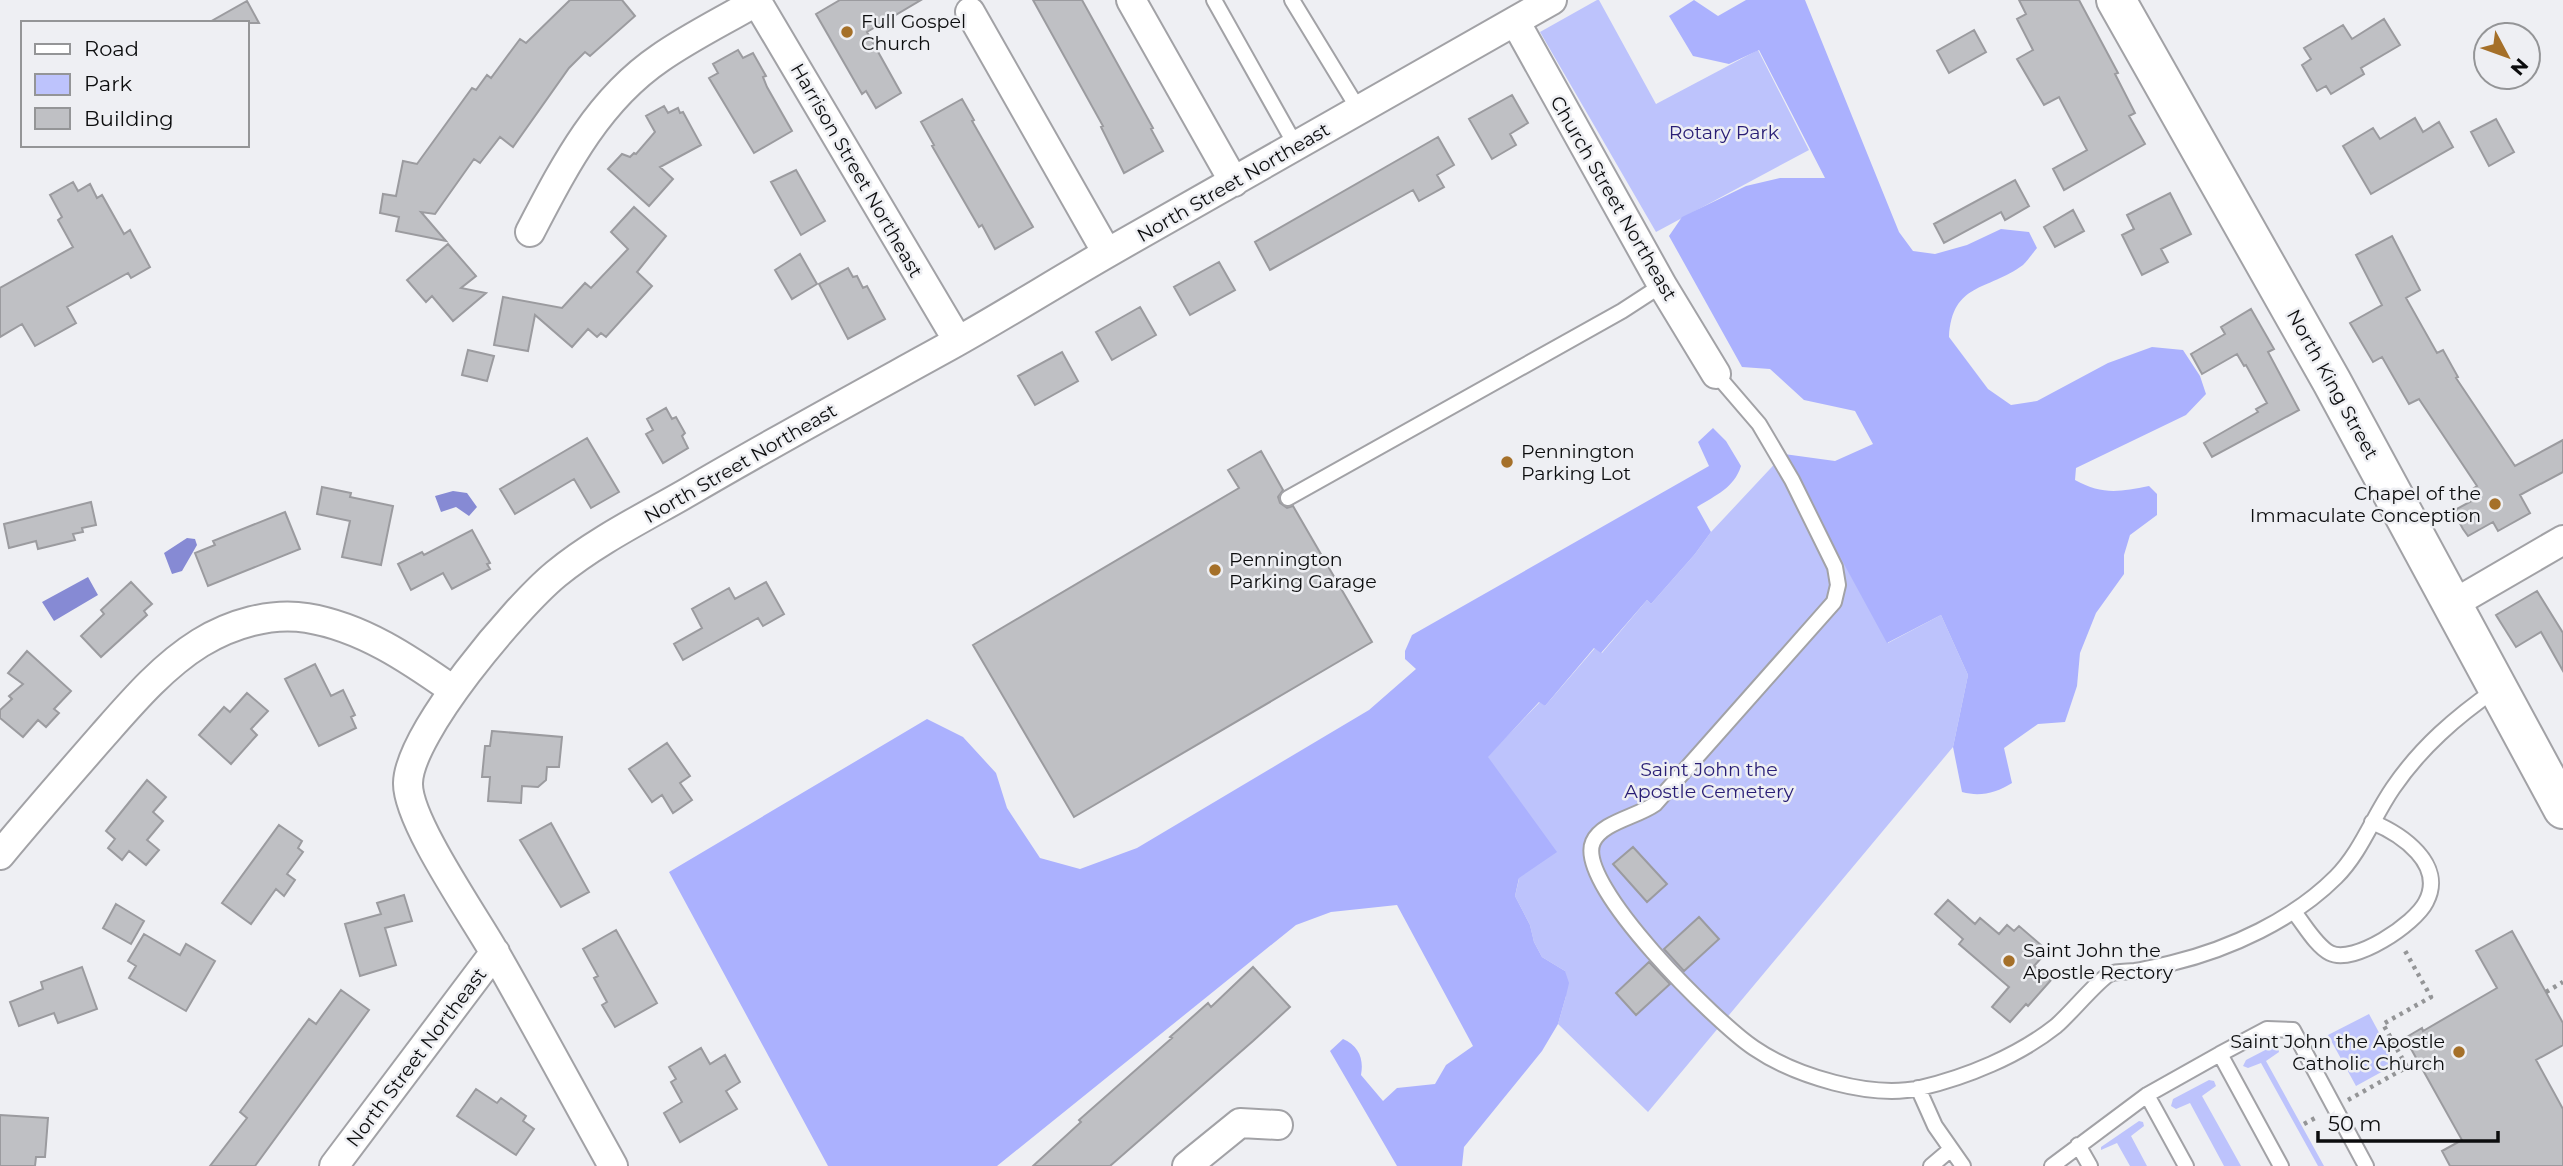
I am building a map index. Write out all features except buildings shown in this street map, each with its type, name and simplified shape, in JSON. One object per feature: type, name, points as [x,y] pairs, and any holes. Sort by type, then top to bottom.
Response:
[{"type":"main road","name":"North King Street","points":[[2116,0],[2332,382],[2563,809]]},
{"type":"street","points":[[1131,0],[1234,182]]},
{"type":"street","points":[[530,232],[564,167],[591,124],[625,87],[659,58],[756,1]]},
{"type":"street","name":"Harrison Street Northeast","points":[[756,1],[958,341]]},
{"type":"street","name":"North Street Northeast","points":[[334,1166],[495,952],[416,816],[408,782],[416,753],[453,690],[519,611],[554,575],[594,546],[765,447],[958,341],[1534,7]]},
{"type":"street","name":"Church Street Northeast","points":[[1534,7],[1662,285],[1716,374]]},
{"type":"street","points":[[970,12],[1107,253]]},
{"type":"street","points":[[2453,604],[2563,540]]},
{"type":"street","points":[[0,855],[137,698],[167,668],[201,642],[232,627],[257,619],[281,616],[306,617],[329,623],[367,637],[398,653],[453,690]]},
{"type":"street","points":[[495,952],[613,1166]]},
{"type":"street","points":[[1187,1166],[1240,1123],[1278,1125]]},
{"type":"lane","points":[[1214,0],[1296,146]]},
{"type":"lane","points":[[1292,0],[1359,110]]},
{"type":"lane","points":[[1288,498],[1622,311],[1662,285]]},
{"type":"lane","points":[[1716,374],[1759,424],[1792,480],[1835,567],[1838,585],[1835,602],[1655,804],[1635,817],[1605,828],[1592,843],[1591,853],[1613,902],[1627,922],[1721,1022],[1754,1049],[1783,1064],[1822,1079],[1894,1091],[1918,1088],[1973,1070],[2034,1042],[2058,1024],[2109,974],[2155,967],[2203,954],[2294,912],[2338,876],[2356,852],[2395,786],[2421,752],[2449,723],[2497,688]]},
{"type":"lane","points":[[2294,912],[2328,952],[2342,955],[2357,953],[2373,945],[2418,914],[2427,902],[2431,888],[2426,866],[2404,838],[2372,822]]},
{"type":"lane","points":[[2052,1166],[2147,1095],[2267,1029],[2293,1030],[2366,1166]]},
{"type":"lane","points":[[2220,1054],[2281,1166]]},
{"type":"lane","points":[[1918,1088],[1935,1126],[1963,1166]]},
{"type":"lane","points":[[2147,1095],[2186,1166]]},
{"type":"lane","points":[[2078,1145],[2090,1166]]},
{"type":"lane","points":[[1931,1166],[1951,1149]]},
{"type":"path","points":[[2359,1095],[2407,1067],[2383,1024],[2431,997],[2414,969]]},
{"type":"path","points":[[2546,992],[2563,982]]},
{"type":"green space","name":"Rotary Park","points":[[1597,0],[1656,104],[1758,50],[1809,150],[1656,232],[1540,32]]},
{"type":"green space","name":"Saint John the Apostle Cemetery","points":[[1784,454],[1888,643],[1941,615],[1968,675],[1953,747],[1648,1112],[1558,1024],[1566,996],[1565,971],[1542,957],[1515,896],[1519,879],[1487,757],[1540,702],[1545,706],[1595,648],[1602,653],[1647,600],[1651,604],[1711,532]]},
{"type":"green space","points":[[2369,1014],[2396,1064],[2356,1086],[2328,1035]]},
{"type":"green space","points":[[2273,1046],[2278,1047],[2279,1052],[2266,1061],[2324,1166],[2318,1166],[2261,1063],[2248,1068],[2243,1066],[2246,1060]]},
{"type":"green space","points":[[2209,1080],[2214,1081],[2216,1086],[2202,1096],[2241,1166],[2224,1166],[2190,1103],[2176,1109],[2171,1106],[2173,1099]]},
{"type":"green space","points":[[2139,1121],[2143,1122],[2144,1126],[2131,1136],[2147,1166],[2130,1166],[2117,1143],[2101,1150],[2101,1147]]},
{"type":"shaded area","points":[[1694,0],[1718,16],[1746,0],[1805,0],[1899,232],[1913,251],[1935,254],[1967,245],[2001,229],[2029,232],[2037,248],[2025,263],[1974,290],[1957,306],[1952,319],[1949,337],[1988,389],[2011,405],[2037,401],[2108,363],[2152,347],[2183,350],[2200,376],[2206,394],[2186,415],[2076,468],[2075,480],[2102,490],[2120,491],[2149,486],[2157,494],[2157,515],[2130,535],[2124,555],[2124,574],[2096,613],[2080,653],[2077,686],[2065,722],[2038,724],[2004,748],[2012,783],[2000,789],[1982,794],[1962,792],[1953,747],[1968,675],[1941,615],[1887,643],[1784,454],[1835,461],[1873,444],[1855,411],[1804,400],[1770,369],[1742,367],[1669,236],[1682,217],[1746,186],[1780,178],[1825,178],[1759,50],[1729,64],[1693,56],[1669,16]]},
{"type":"shaded area","points":[[1713,428],[1726,441],[1741,466],[1729,485],[1697,507],[1711,532],[1651,604],[1647,600],[1601,653],[1594,648],[1545,706],[1539,702],[1488,757],[1557,852],[1519,878],[1515,896],[1542,957],[1565,971],[1569,983],[1558,1024],[1542,1051],[1464,1147],[1462,1166],[1397,1166],[1330,1051],[1343,1039],[1353,1045],[1361,1058],[1361,1075],[1383,1101],[1397,1088],[1435,1084],[1446,1065],[1473,1046],[1397,905],[1331,912],[1296,925],[997,1166],[828,1166],[669,872],[927,719],[963,737],[996,773],[1007,808],[1040,858],[1080,869],[1137,848],[1369,710],[1416,669],[1405,659],[1405,651],[1412,635],[1709,466],[1698,442]]},
{"type":"shaded area","points":[[453,491],[467,493],[477,507],[469,516],[456,507],[441,512],[435,496]]},
{"type":"shaded area","points":[[187,538],[195,539],[197,545],[182,571],[172,574],[164,553]]},
{"type":"shaded area","points":[[88,577],[98,595],[54,621],[42,602]]},
{"type":"place","name":"Full Gospel Church","points":[[847,32]]},
{"type":"place","name":"Pennington Parking Lot","points":[[1507,462]]},
{"type":"place","name":"Chapel of the Immaculate Conception","points":[[2495,504]]},
{"type":"place","name":"Pennington Parking Garage","points":[[1215,570]]},
{"type":"place","name":"Saint John the Apostle Rectory","points":[[2009,961]]},
{"type":"place","name":"Saint John the Apostle Catholic Church","points":[[2459,1052]]}]
